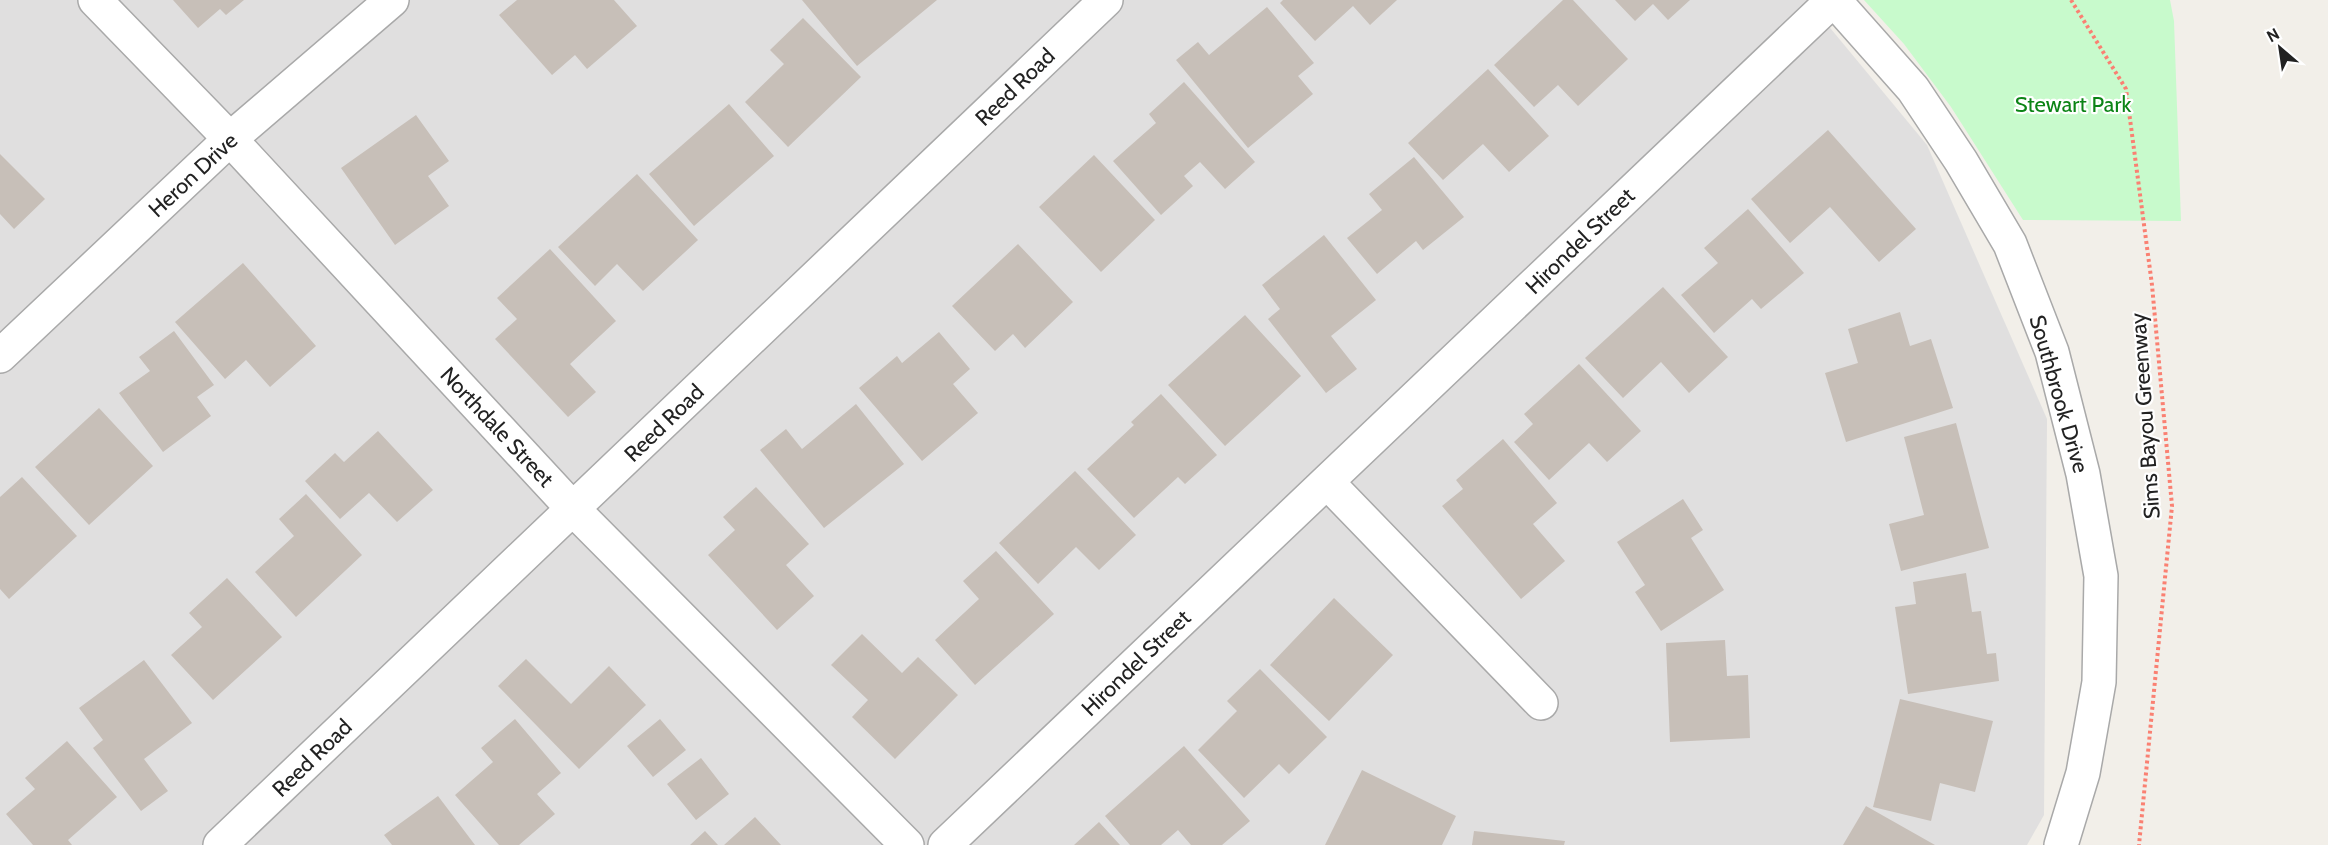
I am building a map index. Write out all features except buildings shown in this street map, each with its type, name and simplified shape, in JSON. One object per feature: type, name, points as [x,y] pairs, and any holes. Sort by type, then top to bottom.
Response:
[{"type":"street","name":"Northdale Street","points":[[95,0],[230,139],[574,510],[907,845]]},
{"type":"street","name":"Heron Drive","points":[[0,356],[230,139],[392,0]]},
{"type":"street","name":"Reed Road","points":[[220,845],[574,510],[1106,0]]},
{"type":"street","name":"Hirondel Street","points":[[945,845],[1834,0]]},
{"type":"street","name":"Southbrook Drive","points":[[1834,0],[1913,89],[1961,161],[2010,244],[2052,352],[2083,474],[2101,576],[2099,682],[2083,773],[2061,845]]},
{"type":"street","points":[[1327,482],[1541,703]]},
{"type":"path","name":"Sims Bayou Greenway","points":[[2071,0],[2126,89],[2152,285],[2172,506],[2139,845]]},
{"type":"shaded area","points":[[0,0],[1807,0],[1927,145],[2047,419],[2044,815],[2027,845],[0,845]]},
{"type":"green space","name":"Stewart Park","points":[[1864,0],[2170,0],[2174,21],[2181,221],[2023,220],[1951,107],[1904,44]]}]
